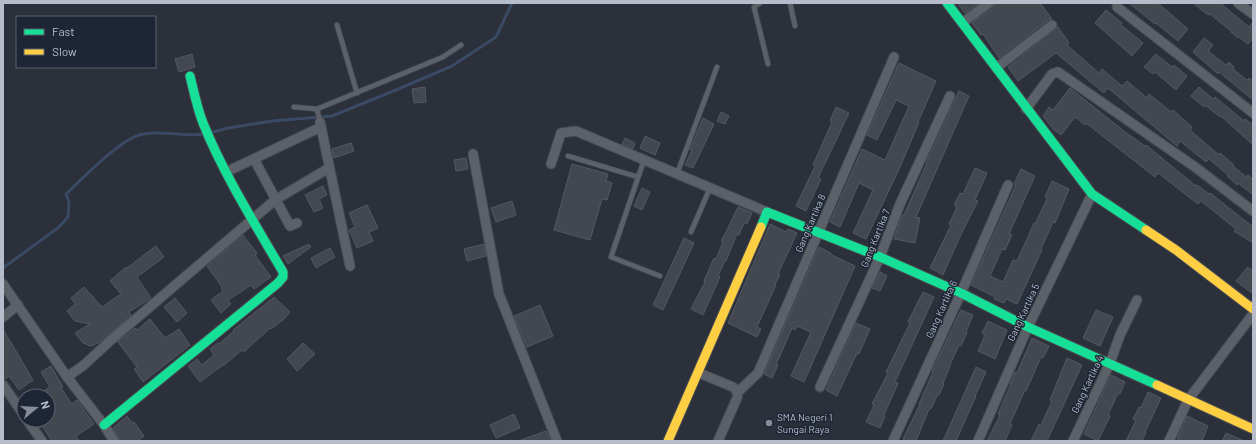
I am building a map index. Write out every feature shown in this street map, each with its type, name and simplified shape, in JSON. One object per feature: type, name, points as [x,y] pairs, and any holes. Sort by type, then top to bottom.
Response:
[{"type":"street","points":[[947,3],[1092,194],[1176,250],[1253,309]]},
{"type":"street","points":[[962,23],[989,3]]},
{"type":"street","points":[[1238,3],[1253,14]]},
{"type":"street","points":[[1117,7],[1253,113]]},
{"type":"street","points":[[996,68],[1052,25]]},
{"type":"street","name":"Gang Kartika 8","points":[[718,441],[735,403],[738,392],[758,373],[894,57]]},
{"type":"street","points":[[1026,109],[1052,74],[1058,72],[1188,163],[1253,211]]},
{"type":"street","points":[[104,425],[278,283],[283,277],[283,272],[226,172],[207,133],[190,76]]},
{"type":"street","name":"Gang Kartika 7","points":[[820,387],[880,257],[900,204],[950,96]]},
{"type":"street","points":[[226,172],[254,159],[319,117],[350,266]]},
{"type":"street","points":[[551,164],[561,133],[576,131],[767,212],[880,257],[961,293],[1028,327],[1253,429]]},
{"type":"street","points":[[473,154],[499,294],[558,441]]},
{"type":"street","points":[[254,159],[290,226],[297,223]]},
{"type":"street","points":[[67,377],[84,365],[275,200],[329,168]]},
{"type":"street","name":"Gang Kartika 6","points":[[889,440],[961,293],[1008,185]]},
{"type":"street","name":"Gang Kartika 5","points":[[978,441],[1028,327],[1092,194]]},
{"type":"street","points":[[668,441],[699,373],[767,212]]},
{"type":"street","points":[[3,284],[67,377],[104,425],[114,441]]},
{"type":"street","name":"Gang Kartika 4","points":[[1073,441],[1110,363],[1120,335],[1137,300]]},
{"type":"street","points":[[3,317],[18,305]]},
{"type":"street","points":[[1169,441],[1188,400],[1253,314]]},
{"type":"street","points":[[699,373],[733,387],[738,392]]},
{"type":"street","points":[[3,385],[16,404]]},
{"type":"street","points":[[33,428],[42,441]]},
{"type":"lane","points":[[760,3],[754,7],[768,64]]},
{"type":"lane","points":[[790,3],[795,26]]},
{"type":"lane","points":[[337,25],[357,92]]},
{"type":"lane","points":[[294,107],[319,117],[357,92],[444,57],[461,45]]},
{"type":"lane","points":[[676,174],[718,68]]},
{"type":"lane","points":[[568,156],[638,177]]},
{"type":"lane","points":[[644,160],[611,257],[660,276]]},
{"type":"lane","points":[[691,232],[710,188]]},
{"type":"building","points":[[957,3],[979,3],[965,13]]},
{"type":"building","points":[[995,3],[1040,3],[1052,19],[1048,20],[999,58],[983,34],[981,35],[972,23],[993,8]]},
{"type":"building","points":[[1129,3],[1158,3],[1188,29],[1178,41]]},
{"type":"building","points":[[1193,3],[1220,3],[1249,27],[1253,22],[1253,38],[1248,44],[1239,37],[1238,38],[1210,14],[1208,15]]},
{"type":"building","points":[[1106,10],[1122,23],[1121,25],[1143,43],[1132,56],[1095,23]]},
{"type":"building","points":[[1058,27],[1069,43],[1067,45],[1099,73],[1102,69],[1122,86],[1127,81],[1147,98],[1149,94],[1171,112],[1173,110],[1192,127],[1190,130],[1219,155],[1220,153],[1246,177],[1248,175],[1253,180],[1253,195],[1238,183],[1237,185],[1227,176],[1228,175],[1209,159],[1206,162],[1180,141],[1177,146],[1108,88],[1104,93],[1056,53],[1018,81],[1008,67]]},
{"type":"building","points":[[1204,38],[1213,45],[1208,51],[1226,65],[1229,62],[1234,67],[1233,69],[1247,80],[1249,78],[1253,81],[1253,100],[1219,72],[1218,74],[1193,52]]},
{"type":"building","points":[[192,54],[195,67],[179,72],[175,59]]},
{"type":"building","points":[[1156,54],[1172,67],[1174,65],[1187,76],[1176,90],[1155,72],[1153,74],[1144,67]]},
{"type":"building","points":[[899,63],[936,81],[901,165],[866,239],[853,233],[873,190],[859,183],[840,227],[830,222],[862,149],[885,160],[909,106],[896,100],[877,140],[867,135]]},
{"type":"building","points":[[425,87],[426,102],[414,103],[412,89]]},
{"type":"building","points":[[1199,87],[1213,99],[1215,97],[1244,121],[1245,119],[1253,125],[1253,145],[1221,116],[1220,117],[1205,105],[1204,107],[1191,96]]},
{"type":"building","points":[[1070,88],[1125,132],[1145,146],[1146,145],[1196,186],[1197,185],[1209,194],[1210,193],[1253,227],[1253,243],[1234,231],[1236,229],[1201,201],[1198,204],[1158,173],[1155,177],[1086,123],[1085,125],[1075,117],[1061,135],[1053,129],[1043,116],[1049,107],[1053,110]]},
{"type":"building","points":[[959,91],[969,96],[916,217],[920,218],[915,243],[894,239],[902,215],[904,215]]},
{"type":"building","points":[[836,107],[849,113],[818,178],[821,179],[806,211],[796,206],[815,166],[813,165],[832,122],[830,121]]},
{"type":"building","points":[[721,112],[729,116],[725,124],[717,121]]},
{"type":"building","points":[[703,118],[714,124],[693,168],[685,165]]},
{"type":"building","points":[[645,136],[660,143],[655,155],[640,148]]},
{"type":"building","points":[[625,138],[635,143],[633,149],[622,144]]},
{"type":"building","points":[[351,143],[354,151],[334,158],[332,149]]},
{"type":"building","points":[[466,158],[468,169],[456,171],[454,160]]},
{"type":"building","points":[[572,164],[608,174],[606,181],[612,183],[607,200],[602,199],[590,240],[554,230]]},
{"type":"building","points":[[975,168],[987,173],[975,200],[978,201],[943,275],[930,268],[951,225],[949,224],[957,207],[954,205],[960,193],[963,194]]},
{"type":"building","points":[[1021,169],[1035,176],[1009,234],[1012,235],[1005,250],[1002,249],[990,276],[1003,282],[1013,260],[1017,261],[1034,223],[1035,224],[1047,199],[1045,197],[1052,181],[1069,189],[1055,223],[1053,222],[1017,304],[1006,299],[1004,303],[994,299],[995,297],[971,285],[1016,185],[1014,184]]},
{"type":"building","points":[[323,186],[327,195],[319,199],[323,208],[314,212],[305,195]]},
{"type":"building","points":[[642,188],[650,192],[642,210],[634,206]]},
{"type":"building","points":[[512,201],[516,215],[496,222],[491,208]]},
{"type":"building","points":[[367,205],[378,228],[369,232],[373,241],[357,248],[349,230],[355,227],[349,213]]},
{"type":"building","points":[[738,207],[752,213],[747,224],[744,223],[739,235],[737,234],[718,276],[720,277],[703,315],[691,309],[705,282],[704,281],[714,258],[716,259],[723,242],[721,241]]},
{"type":"building","points":[[770,224],[786,232],[788,229],[797,233],[778,274],[780,275],[757,327],[761,329],[757,337],[728,323]]},
{"type":"building","points":[[243,235],[257,253],[255,255],[271,277],[254,289],[251,285],[228,300],[231,304],[221,313],[211,300],[223,291],[221,288],[222,287],[207,266]]},
{"type":"building","points":[[684,238],[694,243],[663,310],[653,305]]},
{"type":"building","points":[[309,244],[311,247],[288,264],[283,256]]},
{"type":"building","points":[[484,244],[486,256],[467,261],[464,249]]},
{"type":"building","points":[[156,246],[164,257],[137,277],[151,298],[129,312],[131,315],[100,342],[91,346],[83,343],[75,333],[90,324],[75,321],[67,311],[75,304],[71,298],[84,287],[102,307],[121,294],[110,281],[126,267],[127,268]]},
{"type":"building","points":[[819,247],[855,266],[804,382],[791,376],[811,332],[797,326],[795,330],[792,328],[772,378],[764,374]]},
{"type":"building","points":[[330,248],[335,257],[316,268],[311,258]]},
{"type":"building","points":[[1248,267],[1253,271],[1253,294],[1236,281]]},
{"type":"building","points":[[880,272],[887,276],[880,291],[872,288]]},
{"type":"building","points":[[923,292],[934,297],[895,382],[898,383],[880,428],[866,422],[874,405],[872,404],[888,373],[886,372],[910,323],[908,322]]},
{"type":"building","points":[[274,297],[290,312],[283,320],[271,329],[270,328],[244,352],[242,350],[223,366],[200,382],[188,366],[197,359],[202,365],[214,355],[210,349],[218,343],[219,344],[234,331],[233,330]]},
{"type":"building","points":[[175,298],[187,313],[177,322],[164,307]]},
{"type":"building","points":[[540,305],[553,336],[527,347],[514,316]]},
{"type":"building","points":[[961,310],[973,315],[966,332],[967,333],[961,346],[959,345],[949,367],[943,383],[944,384],[931,409],[929,409],[916,441],[907,441],[903,439],[920,404],[933,372],[932,371]]},
{"type":"building","points":[[1096,310],[1113,317],[1100,346],[1083,338]]},
{"type":"building","points":[[150,319],[165,338],[179,329],[190,345],[143,382],[134,369],[137,367],[118,342],[135,328],[137,330]]},
{"type":"building","points":[[988,321],[1007,330],[995,359],[978,351],[985,335],[982,333]]},
{"type":"building","points":[[856,323],[870,329],[837,396],[826,390]]},
{"type":"building","points":[[3,329],[33,380],[22,388],[18,388],[9,376],[5,379],[3,375]]},
{"type":"building","points":[[1032,338],[1049,346],[1043,358],[1041,357],[1026,391],[1025,390],[1010,424],[1012,425],[1005,441],[987,441],[1000,415],[998,414],[1015,372],[1017,373]]},
{"type":"building","points":[[303,343],[315,354],[297,371],[287,359]]},
{"type":"building","points":[[1067,358],[1082,365],[1047,441],[1031,441],[1039,424],[1041,425],[1052,401],[1050,400]]},
{"type":"building","points":[[51,366],[63,387],[61,388],[72,404],[77,400],[94,424],[76,436],[79,441],[52,441],[43,428],[56,428],[56,388],[48,388],[50,387],[41,372]]},
{"type":"building","points":[[976,367],[986,372],[956,441],[943,441]]},
{"type":"building","points":[[1111,375],[1125,382],[1120,394],[1118,393],[1108,415],[1110,416],[1098,441],[1084,434]]},
{"type":"building","points":[[1148,392],[1161,398],[1142,441],[1126,441],[1136,420],[1133,419],[1139,407],[1141,408]]},
{"type":"building","points":[[514,414],[520,428],[496,438],[490,425]]},
{"type":"building","points":[[127,416],[132,423],[134,422],[144,436],[138,441],[120,441],[113,428]]},
{"type":"building","points":[[1187,416],[1208,426],[1202,441],[1182,441],[1177,439]]},
{"type":"building","points":[[546,431],[551,441],[521,441],[521,440]]},
{"type":"building","points":[[1226,433],[1244,441],[1222,441]]},
{"type":"waterway","points":[[210,133],[228,128],[272,121],[332,116],[452,66],[496,37],[512,3]]},
{"type":"waterway","points":[[3,268],[59,227],[68,217],[69,202],[66,194],[92,169],[124,143],[134,137],[151,133],[189,135],[204,134]]},
{"type":"traffic: fast","points":[[947,3],[1092,194],[1146,230]]},
{"type":"traffic: fast","points":[[104,425],[278,283],[283,277],[283,272],[240,199],[211,142],[199,112],[190,76]]},
{"type":"traffic: fast","points":[[761,227],[767,212],[880,257],[961,293],[1028,327],[1157,385]]},
{"type":"traffic: slow","points":[[668,441],[761,227]]},
{"type":"traffic: slow","points":[[1146,230],[1176,250],[1253,309]]},
{"type":"traffic: slow","points":[[1157,385],[1253,429]]},
{"type":"place","name":"SMA Negeri 1 Sungai Raya","points":[[769,423]]}]
